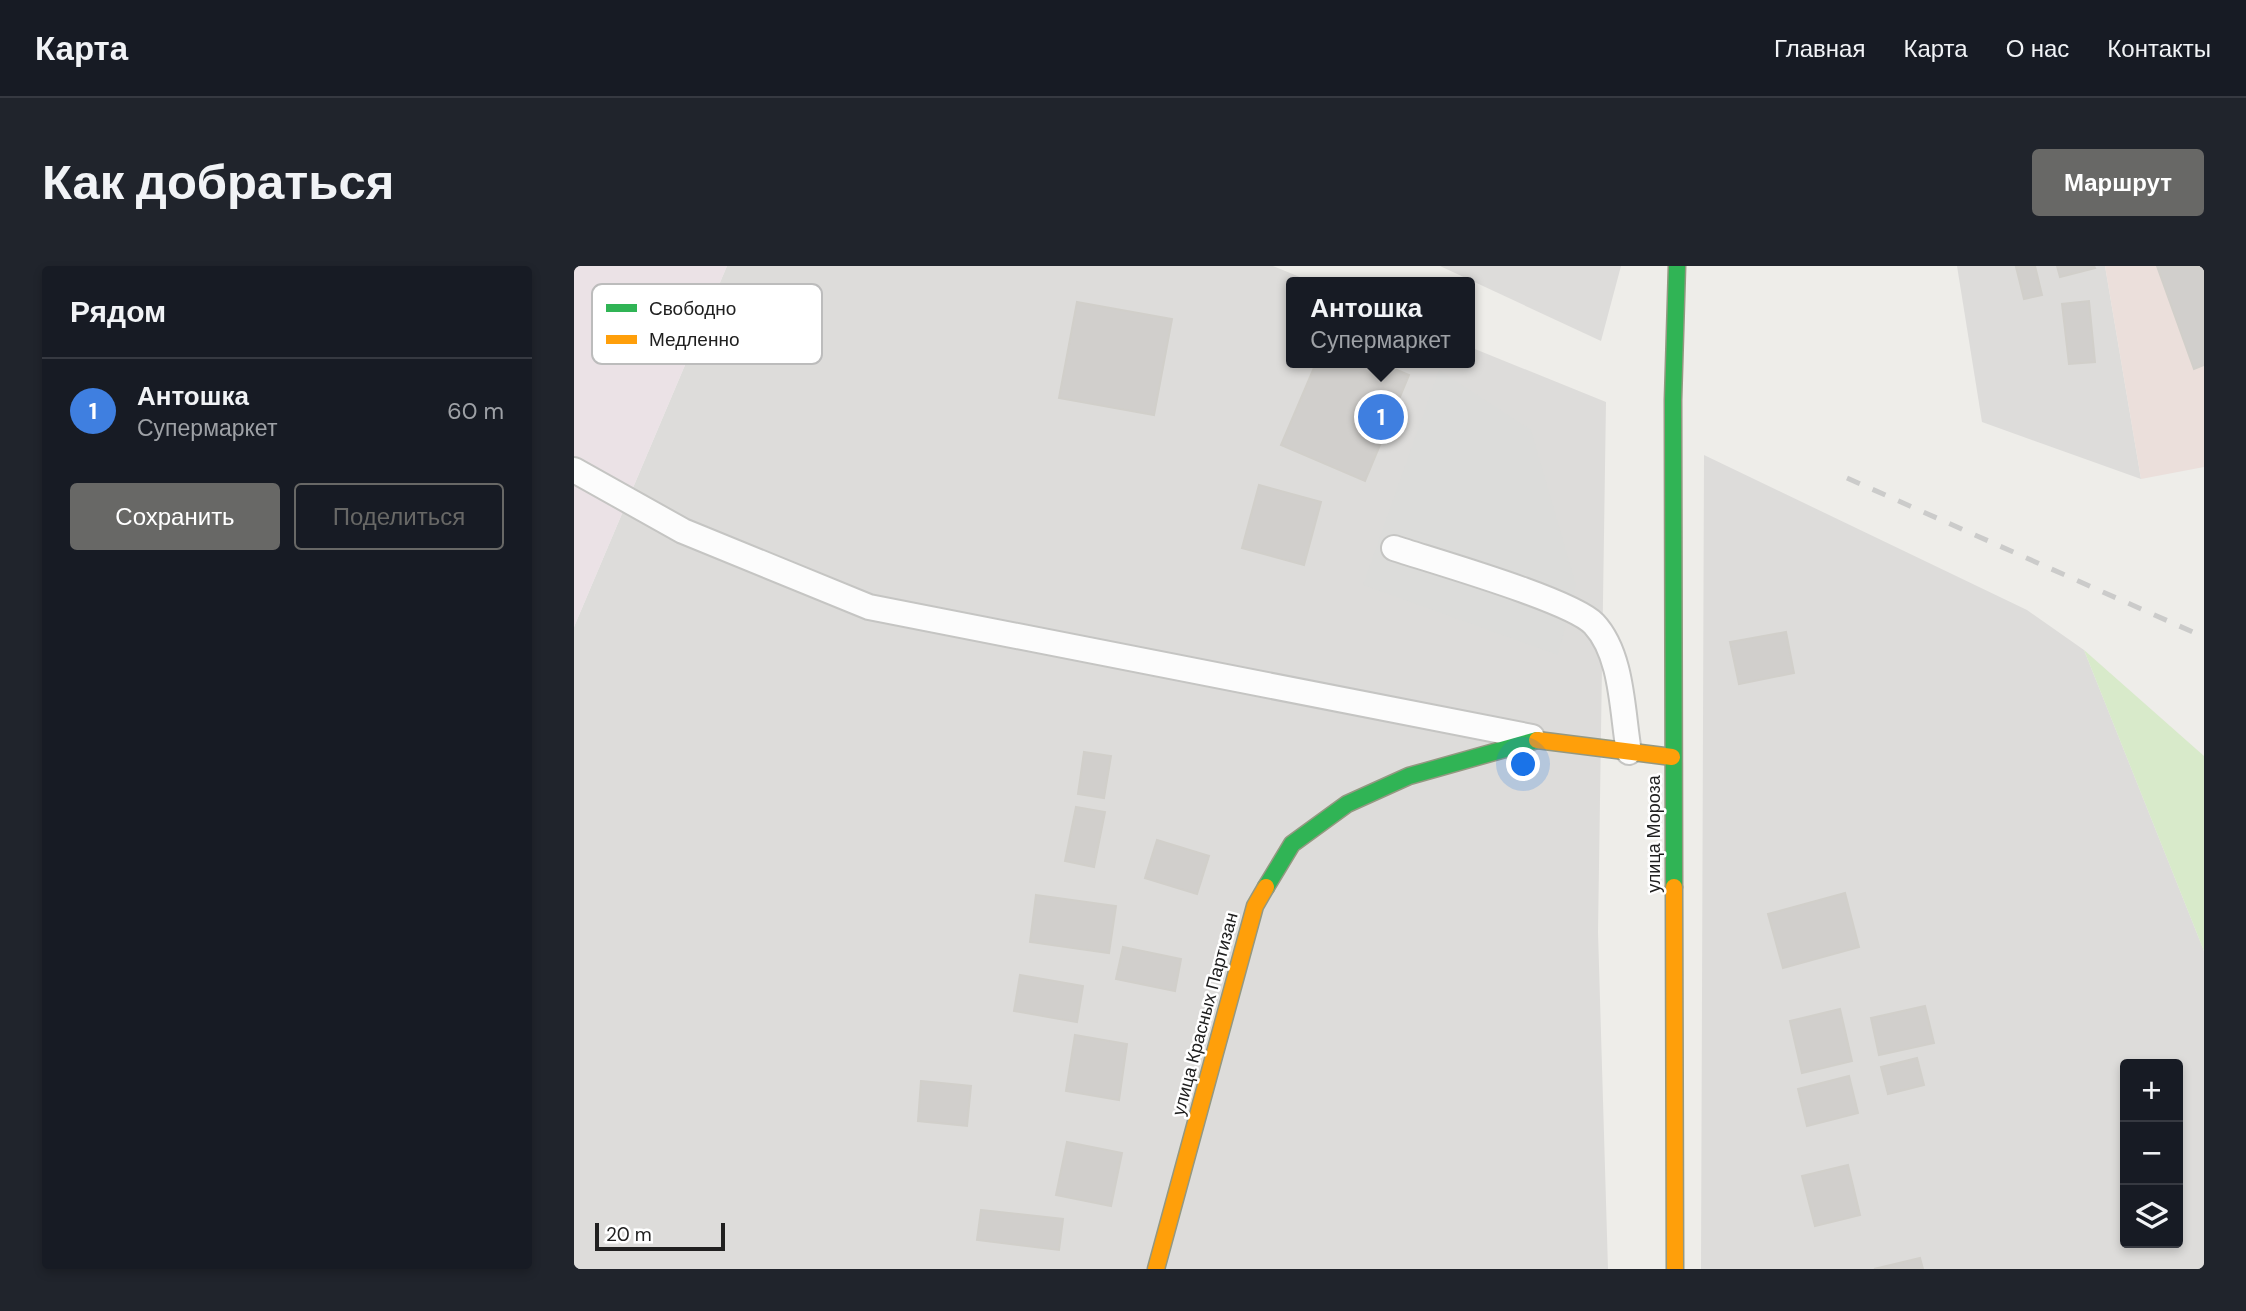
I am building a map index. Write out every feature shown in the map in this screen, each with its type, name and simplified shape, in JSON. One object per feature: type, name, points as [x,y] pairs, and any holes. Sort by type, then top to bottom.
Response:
[{"type":"main road","name":"улица Мороза","points":[[1675,1269],[1672,757],[1674,287],[1677,266]]},
{"type":"main road","name":"улица Красных Партизан","points":[[1156,1269],[1255,906],[1292,844],[1347,804],[1409,776],[1540,739],[1672,757]]},
{"type":"lane","points":[[574,470],[682,531],[869,607],[1540,739]]},
{"type":"lane","points":[[1394,548],[1554,603],[1594,624],[1614,658],[1629,752]]},
{"type":"shaded area","points":[[574,266],[727,266],[719,284],[592,284],[592,364],[685,364],[574,627]]},
{"type":"shaded area","points":[[727,266],[1273,266],[1300,277],[1286,277],[1286,368],[1475,368],[1475,349],[1606,402],[1598,932],[1608,1269],[574,1269],[574,627],[685,364],[822,364],[822,284],[719,284]]},
{"type":"shaded area","points":[[1440,266],[1621,266],[1601,341],[1475,282],[1475,277],[1464,277]]},
{"type":"shaded area","points":[[1957,266],[2105,266],[2141,479],[1982,422]]},
{"type":"shaded area","points":[[2105,266],[2204,266],[2204,467],[2141,479]]},
{"type":"shaded area","points":[[1439,370],[1531,430],[1576,585],[1558,655],[1363,585]]},
{"type":"shaded area","points":[[1704,455],[2027,610],[2084,650],[2204,951],[2204,1269],[1701,1269]]},
{"type":"green space","points":[[2084,650],[2204,756],[2204,951]]},
{"type":"building","points":[[2035,266],[2042,295],[2024,299],[2016,267]]},
{"type":"building","points":[[2057,266],[2094,266],[2095,268],[2060,277]]},
{"type":"building","points":[[2157,266],[2204,266],[2204,365],[2194,369]]},
{"type":"building","points":[[2089,301],[2095,362],[2069,364],[2062,304]]},
{"type":"building","points":[[1077,302],[1172,319],[1154,415],[1059,398]]},
{"type":"building","points":[[1314,368],[1393,368],[1409,375],[1365,481],[1281,445]]},
{"type":"building","points":[[1259,485],[1321,502],[1304,565],[1242,548]]},
{"type":"building","points":[[1786,632],[1794,673],[1739,684],[1730,642]]},
{"type":"building","points":[[1084,752],[1111,756],[1104,798],[1078,794]]},
{"type":"building","points":[[1076,807],[1105,812],[1094,867],[1065,861]]},
{"type":"building","points":[[1157,840],[1209,856],[1197,894],[1145,878]]},
{"type":"building","points":[[1845,893],[1859,947],[1783,968],[1768,914]]},
{"type":"building","points":[[1036,895],[1116,906],[1109,953],[1030,942]]},
{"type":"building","points":[[1123,947],[1181,959],[1175,991],[1116,979]]},
{"type":"building","points":[[1020,975],[1083,986],[1077,1022],[1014,1011]]},
{"type":"building","points":[[1925,1006],[1934,1043],[1879,1055],[1871,1018]]},
{"type":"building","points":[[1840,1009],[1852,1061],[1802,1073],[1790,1021]]},
{"type":"building","points":[[1075,1035],[1127,1044],[1119,1100],[1066,1091]]},
{"type":"building","points":[[1917,1058],[1924,1085],[1888,1094],[1881,1067]]},
{"type":"building","points":[[1849,1076],[1858,1113],[1807,1126],[1798,1089]]},
{"type":"building","points":[[921,1081],[971,1086],[967,1126],[918,1121]]},
{"type":"building","points":[[1067,1142],[1122,1153],[1111,1206],[1056,1195]]},
{"type":"building","points":[[1848,1165],[1860,1215],[1815,1226],[1802,1176]]},
{"type":"building","points":[[981,1210],[1063,1219],[1059,1250],[977,1240]]},
{"type":"building","points":[[1920,1258],[1923,1269],[1874,1269]]},
{"type":"railway","points":[[1847,478],[2204,637]]},
{"type":"traffic: fast","points":[[1674,887],[1673,400],[1677,266]]},
{"type":"traffic: fast","points":[[1266,887],[1292,844],[1347,804],[1409,776],[1537,740]]},
{"type":"traffic: slow","points":[[1537,740],[1672,757]]},
{"type":"traffic: slow","points":[[1156,1269],[1255,906],[1266,887]]},
{"type":"traffic: slow","points":[[1674,887],[1675,1269]]},
{"type":"place","name":"Антошка","points":[[1381,417]]}]
